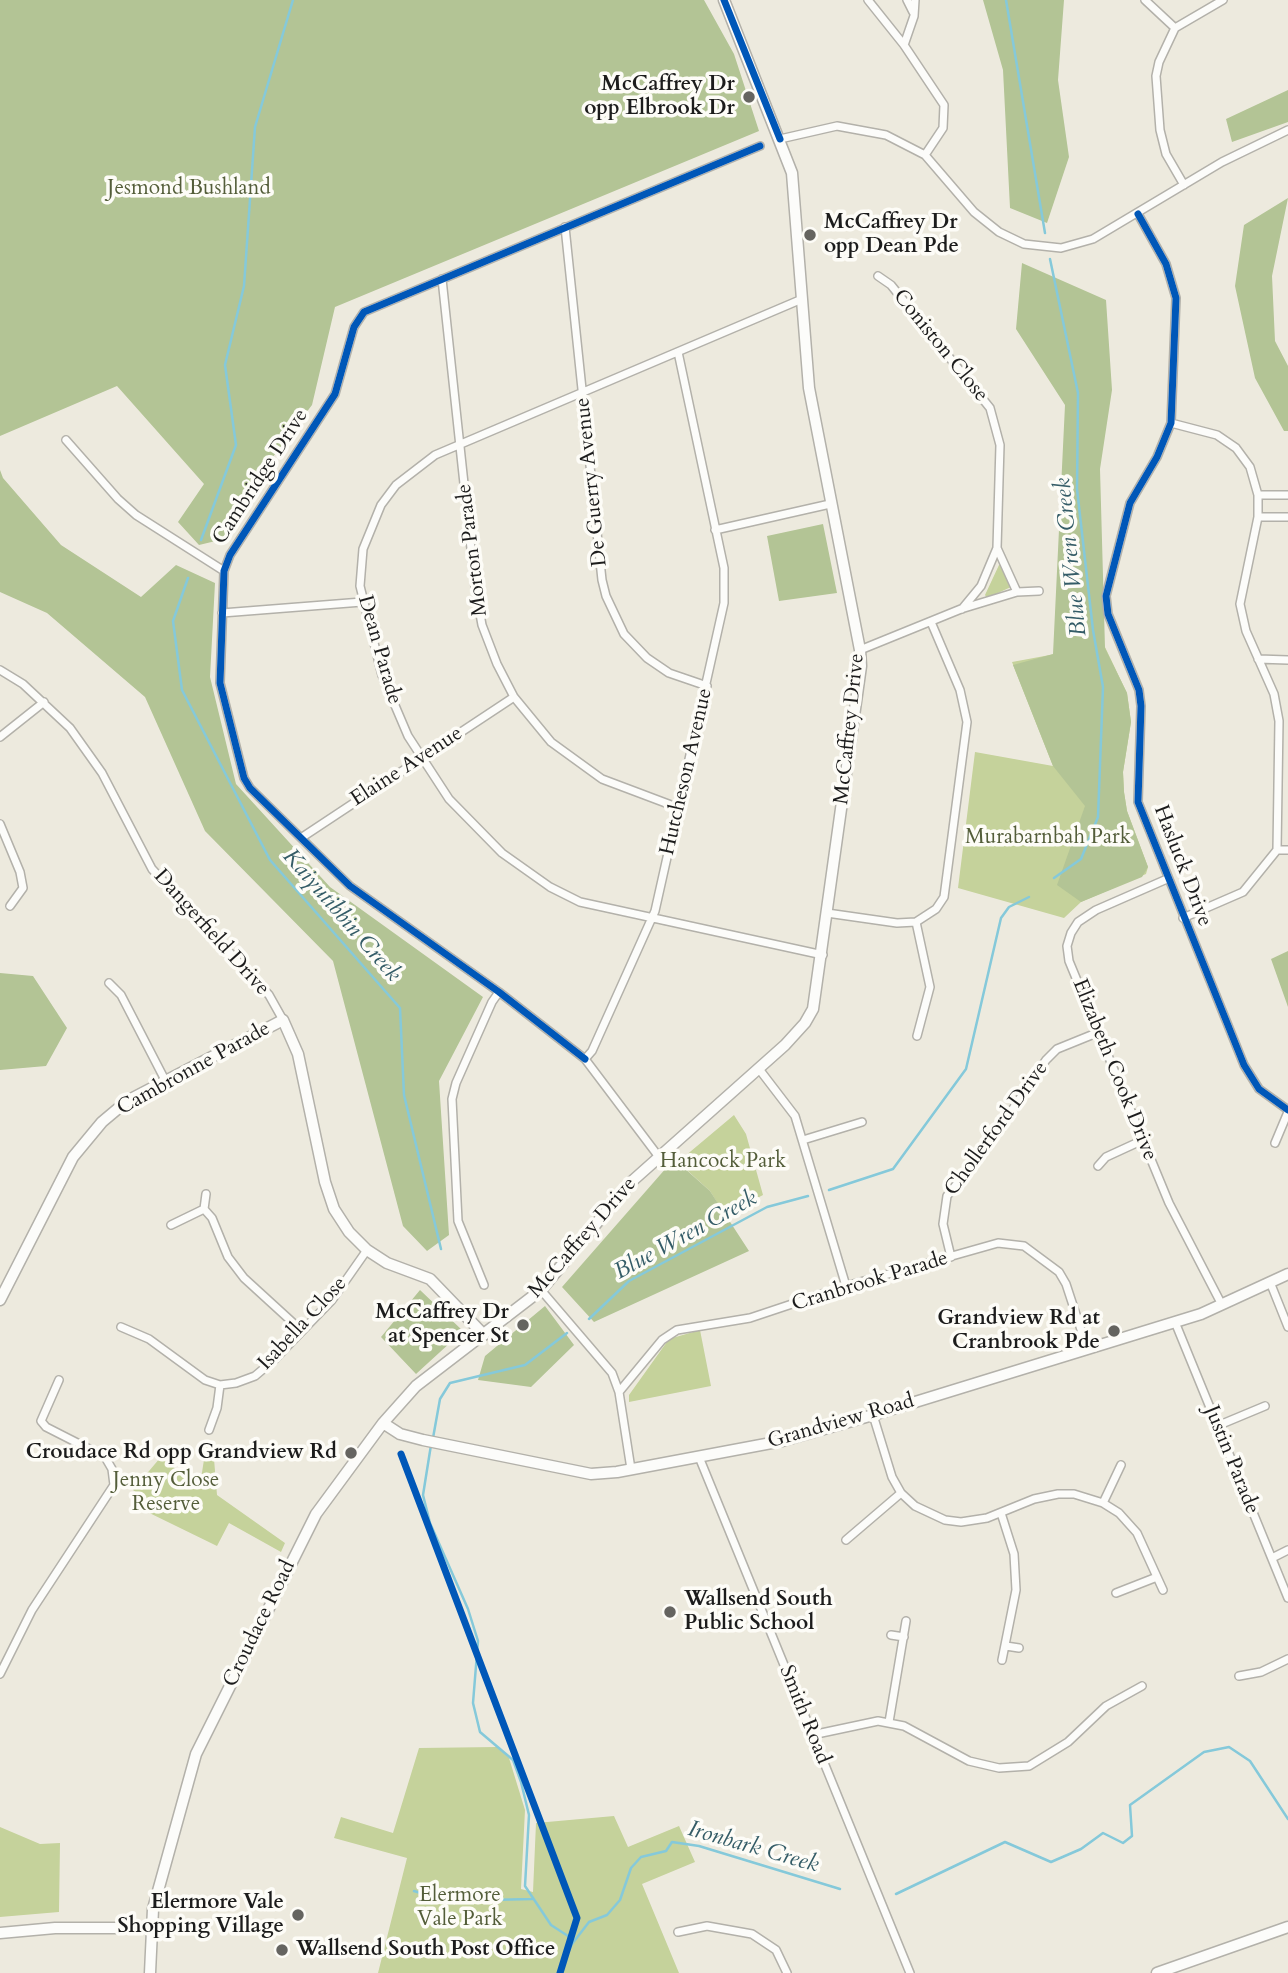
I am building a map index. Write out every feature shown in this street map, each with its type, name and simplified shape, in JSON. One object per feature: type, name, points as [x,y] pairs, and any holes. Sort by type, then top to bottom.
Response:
[{"type":"main road","name":"McCaffrey Drive","points":[[484,1335],[541,1290],[630,1183],[760,1069],[805,1024],[813,1009],[823,955],[860,650],[808,388],[792,173],[724,0]]},
{"type":"main road","name":"Cambronne Parade","points":[[0,1300],[73,1157],[86,1138],[127,1101],[284,1020]]},
{"type":"main road","name":"Dangerfield Drive","points":[[284,1020],[298,1054],[325,1182],[334,1209],[348,1232],[367,1250],[387,1263],[429,1279],[484,1335]]},
{"type":"main road","name":"Grandview Road","points":[[383,1423],[400,1434],[424,1440],[591,1474],[631,1469],[782,1441],[873,1415],[1175,1322],[1222,1305],[1288,1274]]},
{"type":"main road","name":"Croudace Road","points":[[150,1973],[150,1928],[197,1754],[316,1514],[383,1423],[416,1386],[484,1335]]},
{"type":"main road","points":[[1157,1973],[1288,1927]]},
{"type":"main road","points":[[0,1933],[55,1928],[150,1928]]},
{"type":"street","points":[[868,0],[904,45],[938,94],[946,111],[943,128],[925,155]]},
{"type":"street","points":[[907,0],[914,16]]},
{"type":"street","points":[[904,45],[914,16],[915,0]]},
{"type":"street","points":[[1145,0],[1175,28]]},
{"type":"street","points":[[1184,185],[1166,154],[1157,112],[1159,62],[1175,28],[1223,0]]},
{"type":"street","points":[[780,139],[817,129],[847,127],[886,135],[925,155],[980,218],[999,232],[1024,244],[1049,248],[1072,246],[1093,239],[1239,152],[1288,130]]},
{"type":"street","name":"Cambridge Drive","points":[[585,1059],[499,992],[349,886],[244,778],[220,683],[223,571],[230,555],[335,394],[358,318],[364,312],[760,146]]},
{"type":"street","name":"Hasluck Drive","points":[[1138,214],[1166,264],[1176,298],[1171,423],[1157,457],[1130,503],[1106,596],[1108,614],[1139,690],[1142,721],[1138,802],[1250,1078],[1273,1102],[1288,1111]]},
{"type":"street","name":"De Guerry Avenue","points":[[565,227],[602,580],[611,611],[624,634],[647,658],[669,673],[707,686]]},
{"type":"street","name":"Coniston Close","points":[[878,276],[891,285],[990,408],[999,445],[997,548],[981,586],[961,609]]},
{"type":"street","name":"Morton Parade","points":[[442,279],[482,625],[497,664],[514,697],[551,741],[603,779],[679,808]]},
{"type":"street","name":"Dean Parade","points":[[802,299],[461,443],[409,473],[380,505],[363,548],[360,570],[362,602],[387,688],[421,758],[449,799],[484,835],[521,867],[580,902],[823,955]]},
{"type":"street","name":"Hutcheson Avenue","points":[[585,1059],[592,1052],[652,919],[707,686],[726,586],[678,352]]},
{"type":"street","points":[[1171,423],[1217,435],[1236,448],[1250,467],[1258,495],[1258,517],[1240,604],[1258,659],[1274,694],[1279,721],[1277,850],[1256,880],[1243,892],[1183,918]]},
{"type":"street","points":[[66,440],[100,481],[136,515],[223,571]]},
{"type":"street","points":[[1258,495],[1288,495]]},
{"type":"street","points":[[715,530],[830,504]]},
{"type":"street","points":[[1258,517],[1288,517]]},
{"type":"street","name":"Coniston Close","points":[[997,548],[1017,592]]},
{"type":"street","name":"Coniston Close","points":[[860,650],[961,609],[1017,592],[1039,592]]},
{"type":"street","points":[[222,613],[362,602]]},
{"type":"street","points":[[827,913],[897,923],[916,922],[936,909],[944,897],[967,722],[960,690],[931,622]]},
{"type":"street","points":[[1258,659],[1288,660]]},
{"type":"street","name":"Dangerfield Drive","points":[[0,670],[44,702],[86,748],[152,869],[269,995],[284,1020]]},
{"type":"street","name":"Elaine Avenue","points":[[301,838],[514,697]]},
{"type":"street","points":[[0,737],[44,702]]},
{"type":"street","points":[[0,824],[20,872],[23,888],[10,906]]},
{"type":"street","points":[[1277,850],[1288,850]]},
{"type":"street","name":"Elizabeth Cook Drive","points":[[1167,879],[1096,910],[1078,922],[1067,946],[1069,961],[1169,1203],[1222,1305]]},
{"type":"street","points":[[916,922],[930,987],[917,1036]]},
{"type":"street","points":[[109,983],[121,995],[165,1080]]},
{"type":"street","points":[[484,1285],[460,1230],[452,1099],[456,1083],[499,992]]},
{"type":"street","name":"Chollerford Drive","points":[[951,1257],[943,1224],[947,1196],[987,1147],[1046,1060],[1058,1049],[1099,1032]]},
{"type":"street","points":[[585,1059],[659,1157]]},
{"type":"street","points":[[760,1069],[792,1109],[846,1286]]},
{"type":"street","points":[[1275,1143],[1288,1111]]},
{"type":"street","points":[[803,1140],[862,1122]]},
{"type":"street","points":[[1098,1166],[1106,1157],[1143,1140]]},
{"type":"street","points":[[206,1194],[204,1209],[212,1218],[228,1257],[244,1278],[302,1331]]},
{"type":"street","points":[[172,1225],[204,1209]]},
{"type":"street","name":"Cranbrook Parade","points":[[619,1392],[662,1340],[677,1330],[750,1318],[846,1286],[1013,1242],[1042,1257],[1059,1272],[1066,1284],[1087,1348]]},
{"type":"street","name":"Isabella Close","points":[[220,1385],[255,1376],[331,1300],[367,1250]]},
{"type":"street","points":[[1270,1282],[1288,1327]]},
{"type":"street","points":[[541,1290],[612,1373],[619,1392],[631,1469]]},
{"type":"street","name":"Justin Parade","points":[[1175,1322],[1288,1598]]},
{"type":"street","points":[[121,1327],[149,1339],[194,1373],[220,1385],[217,1408],[209,1430]]},
{"type":"street","points":[[0,1674],[32,1610],[114,1485],[112,1469],[105,1457],[46,1427],[41,1421],[59,1380]]},
{"type":"street","points":[[1217,1426],[1265,1406]]},
{"type":"street","points":[[873,1415],[887,1464],[901,1493],[915,1506],[944,1520],[973,1521],[1034,1499],[1058,1494],[1074,1494],[1103,1503],[1119,1513],[1138,1533],[1163,1590]]},
{"type":"street","name":"Smith Road","points":[[699,1457],[910,1973]]},
{"type":"street","points":[[1103,1503],[1121,1465]]},
{"type":"street","points":[[846,1540],[901,1493]]},
{"type":"street","points":[[1001,1513],[1010,1533],[1015,1569],[1014,1606],[1002,1660]]},
{"type":"street","points":[[1272,1558],[1288,1550]]},
{"type":"street","points":[[1116,1593],[1157,1577]]},
{"type":"street","points":[[889,1723],[906,1621]]},
{"type":"street","points":[[891,1635],[904,1637]]},
{"type":"street","points":[[1006,1646],[1019,1648]]},
{"type":"street","points":[[1240,1676],[1261,1672],[1288,1658]]},
{"type":"street","points":[[812,1735],[867,1722],[889,1723],[918,1733],[968,1761],[999,1768],[1029,1766],[1068,1742],[1106,1706],[1142,1686]]},
{"type":"street","points":[[678,1932],[707,1926],[752,1934],[776,1950],[787,1973]]},
{"type":"green space","name":"Jesmond Bushland","points":[[0,0],[704,0],[734,54],[759,131],[335,307],[312,405],[230,514],[224,539],[199,545],[178,522],[204,484],[117,386],[0,436]]},
{"type":"green space","points":[[983,0],[1064,0],[1058,80],[1069,157],[1047,223],[1010,208],[1003,70]]},
{"type":"green space","points":[[1288,90],[1288,122],[1232,142],[1226,119]]},
{"type":"green space","points":[[1288,198],[1272,276],[1275,341],[1288,366],[1288,431],[1284,431],[1255,378],[1235,286],[1244,225]]},
{"type":"green space","points":[[1022,263],[1106,300],[1112,390],[1100,469],[1105,648],[1127,693],[1131,722],[1123,772],[1124,792],[1127,811],[1148,867],[1142,877],[1081,902],[1057,885],[1085,806],[1053,766],[1013,665],[1053,654],[1065,405],[1016,329]]},
{"type":"green space","points":[[0,470],[3,478],[61,545],[141,597],[176,565],[215,583],[210,677],[236,784],[330,887],[483,997],[439,1081],[449,1235],[427,1251],[403,1226],[333,961],[205,831],[145,697],[47,613],[0,592]]},
{"type":"green space","points":[[823,524],[837,593],[779,601],[767,536]]},
{"type":"green space","points":[[999,565],[1002,565],[1011,587],[987,598],[985,595]]},
{"type":"green space","name":"Murabarnbah Park","points":[[1104,645],[1127,693],[1131,722],[1123,772],[1124,792],[1127,811],[1148,867],[1146,874],[1081,902],[1064,918],[958,888],[975,752],[1053,766],[1012,662]]},
{"type":"green space","points":[[1288,951],[1288,1007],[1271,959]]},
{"type":"green space","points":[[0,973],[33,976],[67,1028],[46,1066],[0,1070]]},
{"type":"green space","name":"Hancock Park","points":[[734,1115],[746,1134],[763,1195],[725,1215],[710,1191],[678,1162]]},
{"type":"green space","points":[[674,1159],[710,1191],[749,1251],[594,1322],[562,1287]]},
{"type":"green space","points":[[420,1290],[463,1331],[416,1374],[381,1337]]},
{"type":"green space","points":[[545,1306],[574,1345],[531,1387],[478,1380],[485,1356]]},
{"type":"green space","points":[[700,1330],[711,1386],[629,1402],[629,1395],[669,1339]]},
{"type":"green space","name":"Jenny Close Reserve","points":[[206,1447],[213,1447],[217,1495],[285,1543],[281,1552],[229,1523],[217,1546],[131,1504],[137,1493],[133,1490],[160,1458],[200,1485]]},
{"type":"green space","name":"Elermore Vale Park","points":[[497,1747],[509,1758],[525,1810],[521,1889],[533,1892],[536,1823],[614,1816],[628,1847],[679,1826],[695,1862],[642,1884],[679,1973],[378,1973],[407,1858],[334,1838],[341,1817],[393,1833],[419,1748]]},
{"type":"green space","points":[[0,1827],[40,1844],[60,1843],[59,1912],[0,1917]]},
{"type":"waterway","name":"Kaiyutibbin Creek","points":[[201,540],[236,445],[225,365],[244,286],[255,127],[293,0]]},
{"type":"waterway","name":"Blue Wren Creek","points":[[1006,0],[1045,233]]},
{"type":"waterway","name":"Blue Wren Creek","points":[[1050,259],[1078,393],[1077,489],[1093,630],[1103,687],[1098,817],[1081,859],[1054,878]]},
{"type":"waterway","name":"Kaiyutibbin Creek","points":[[188,578],[173,621],[182,690],[270,860],[400,1008],[404,1095],[441,1249]]},
{"type":"waterway","name":"Blue Wren Creek","points":[[829,1190],[893,1169],[966,1069],[1001,918],[1009,907],[1029,897]]},
{"type":"waterway","name":"Blue Wren Creek","points":[[589,1319],[629,1281],[767,1207],[808,1196]]},
{"type":"waterway","name":"Blue Wren Creek","points":[[433,1438],[440,1399],[450,1383],[525,1365],[567,1333]]},
{"type":"waterway","name":"Blue Wren Creek","points":[[431,1445],[423,1495],[430,1523],[468,1609],[478,1641],[473,1703],[480,1732],[513,1760],[521,1782],[529,1815],[525,1886],[551,1925],[568,1936],[572,1944]]},
{"type":"waterway","name":"Ironbark Creek","points":[[896,1894],[1005,1842],[1051,1862],[1081,1849],[1103,1833],[1123,1843],[1132,1836],[1130,1805],[1204,1752],[1229,1747],[1250,1761],[1288,1819]]},
{"type":"waterway","name":"Ironbark Creek","points":[[558,1973],[572,1944],[589,1922],[607,1915],[620,1900],[631,1868],[641,1857],[666,1851],[672,1842],[699,1846],[840,1889]]},
{"type":"waterway","points":[[414,1891],[446,1901],[532,1899]]},
{"type":"cycle path","points":[[724,0],[780,139]]},
{"type":"cycle path","points":[[585,1059],[499,992],[350,886],[250,788],[244,778],[220,683],[224,571],[230,555],[335,394],[354,327],[364,312],[760,146]]},
{"type":"cycle path","points":[[1138,214],[1166,264],[1176,298],[1171,423],[1157,457],[1130,503],[1106,596],[1108,614],[1139,690],[1141,706],[1138,802],[1244,1065],[1259,1089],[1288,1110]]},
{"type":"cycle path","points":[[401,1454],[577,1918],[560,1973]]},
{"type":"place","name":"McCaffrey Dr opp Elbrook Dr","points":[[749,97]]},
{"type":"place","name":"McCaffrey Dr opp Dean Pde","points":[[810,235]]},
{"type":"place","name":"McCaffrey Dr at Spencer St","points":[[523,1325]]},
{"type":"place","name":"Grandview Rd at Cranbrook Pde","points":[[1114,1331]]},
{"type":"place","name":"Croudace Rd opp Grandview Rd","points":[[351,1453]]},
{"type":"place","name":"Wallsend South Public School","points":[[670,1612]]},
{"type":"place","name":"Elermore Vale Shopping Village","points":[[298,1915]]},
{"type":"place","name":"Wallsend South Post Office","points":[[282,1950]]}]
